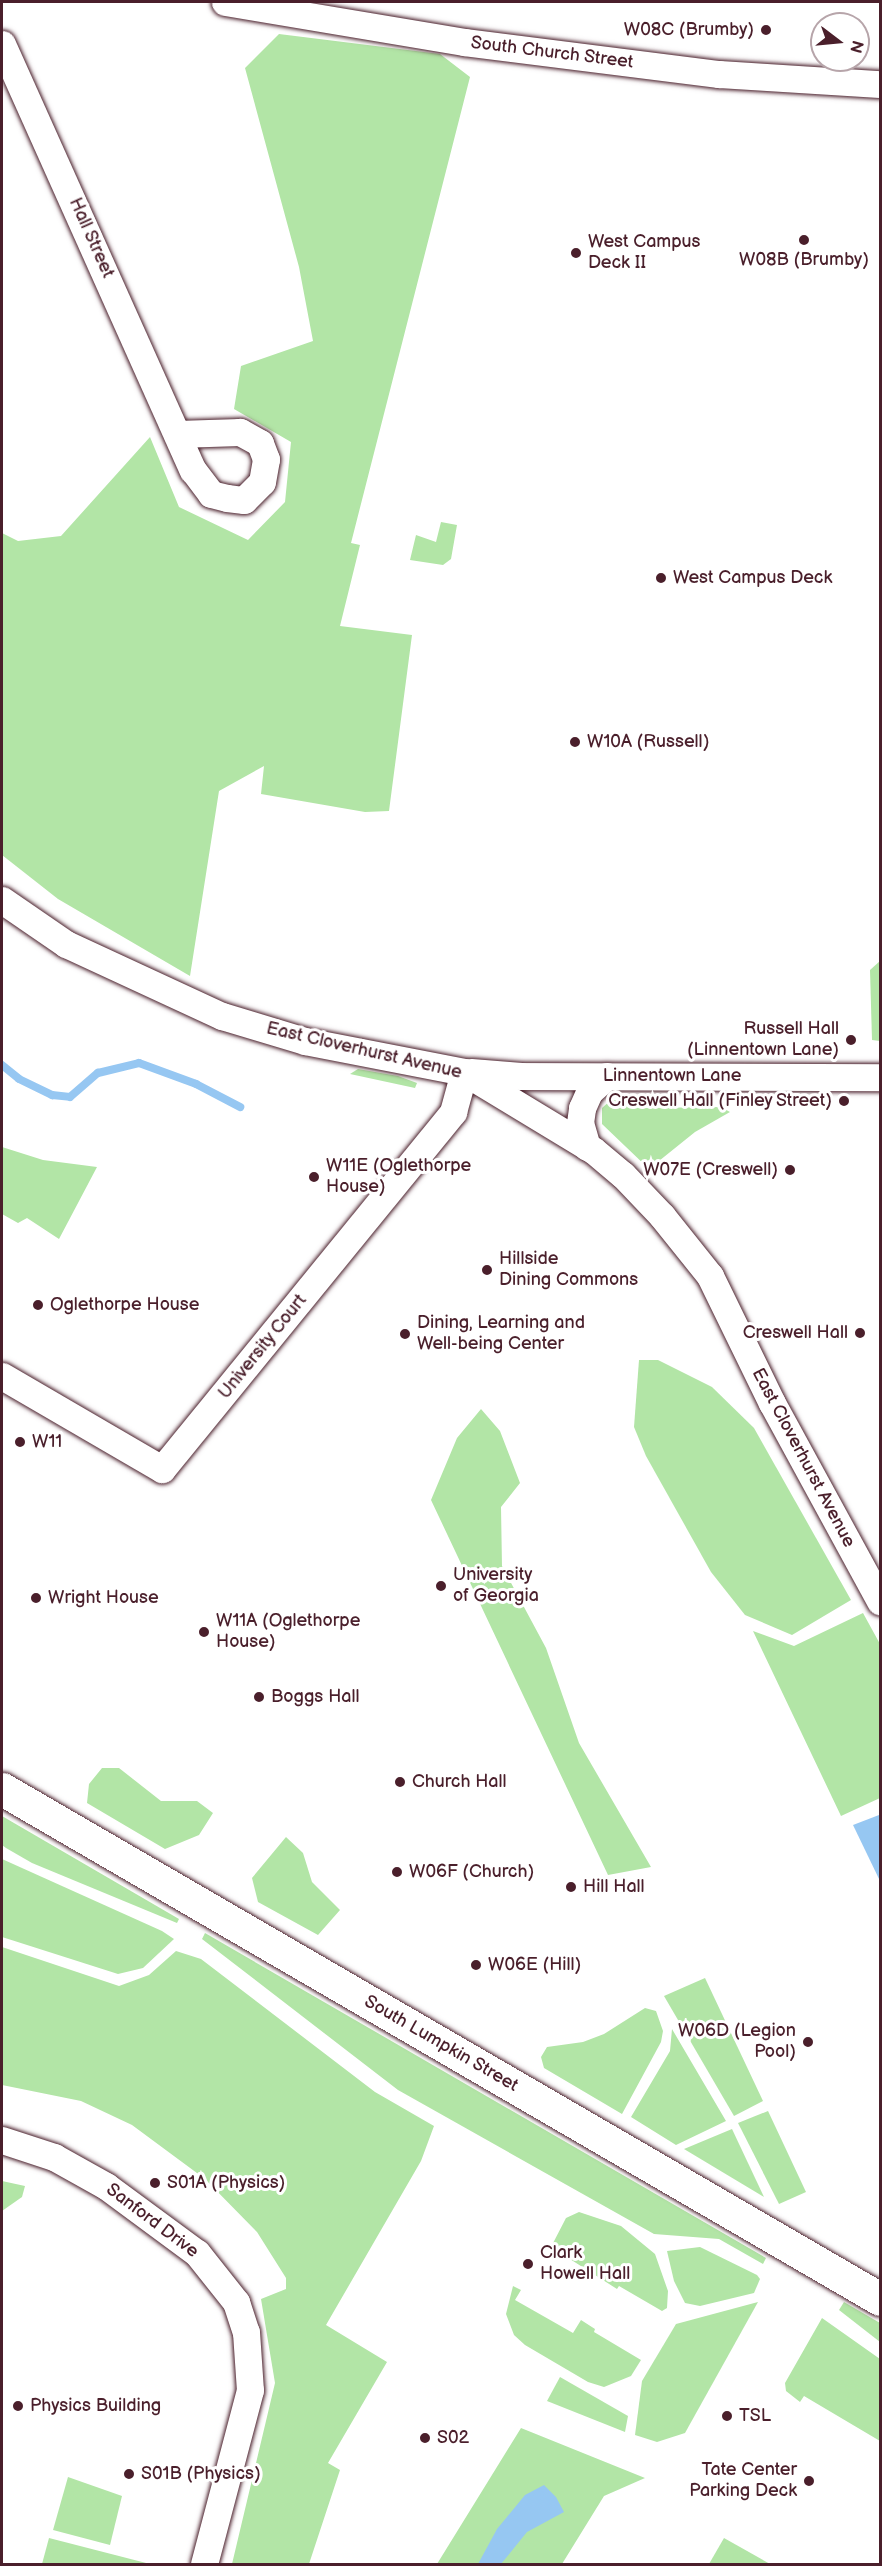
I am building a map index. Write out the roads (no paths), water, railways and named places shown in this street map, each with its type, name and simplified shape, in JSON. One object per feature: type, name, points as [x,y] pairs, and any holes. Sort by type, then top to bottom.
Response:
[{"type":"main road","name":"South Lumpkin Street","points":[[2,1789],[880,2299]]},
{"type":"street","name":"South Church Street","points":[[225,2],[314,9],[407,34],[719,74],[880,84]]},
{"type":"street","name":"Hall Street","points":[[2,44],[177,434]]},
{"type":"street","name":"East Cloverhurst Avenue","points":[[2,900],[66,944],[222,1016],[305,1041],[464,1072],[587,1147],[623,1175],[662,1216],[711,1276],[772,1403],[880,1601]]},
{"type":"street","name":"Linnentown Lane","points":[[464,1072],[607,1076],[880,1077]]},
{"type":"street","name":"University Court","points":[[2,1376],[162,1469],[453,1112],[464,1072]]},
{"type":"street","points":[[587,1147],[580,1123],[582,1108],[589,1092],[607,1076]]},
{"type":"street","name":"Sanford Drive","points":[[2,2140],[54,2157],[106,2186],[197,2253],[236,2302],[246,2332],[250,2390],[204,2565]]},
{"type":"water","points":[[879,1815],[880,1819],[880,1881],[853,1825]]},
{"type":"water","points":[[544,2485],[556,2497],[564,2512],[527,2532],[501,2564],[478,2564],[497,2529],[525,2495]]},
{"type":"waterway","points":[[2,1065],[19,1079],[52,1095],[70,1097],[98,1073],[139,1063],[196,1084],[240,1107]]},
{"type":"place","name":"W08C (Brumby)","points":[[766,30]]},
{"type":"place","name":"W08B (Brumby)","points":[[804,240]]},
{"type":"place","name":"West Campus Deck II","points":[[576,253]]},
{"type":"place","name":"West Campus Deck","points":[[661,578]]},
{"type":"place","name":"W10A (Russell)","points":[[575,742]]},
{"type":"place","name":"Russell Hall (Linnentown Lane)","points":[[851,1040]]},
{"type":"place","name":"Creswell Hall (Finley Street)","points":[[844,1101]]},
{"type":"place","name":"W07E (Creswell)","points":[[790,1170]]},
{"type":"place","name":"W11E (Oglethorpe House)","points":[[314,1177]]},
{"type":"place","name":"Hillside Dining Commons","points":[[487,1270]]},
{"type":"place","name":"Oglethorpe House","points":[[38,1305]]},
{"type":"place","name":"Creswell Hall","points":[[860,1333]]},
{"type":"place","name":"Dining, Learning and Well-being Center","points":[[405,1334]]},
{"type":"place","name":"W11","points":[[20,1442]]},
{"type":"place","name":"University of Georgia","points":[[441,1586]]},
{"type":"place","name":"Wright House","points":[[36,1598]]},
{"type":"place","name":"W11A (Oglethorpe House)","points":[[204,1632]]},
{"type":"place","name":"Boggs Hall","points":[[259,1697]]},
{"type":"place","name":"Church Hall","points":[[400,1782]]},
{"type":"place","name":"W06F (Church)","points":[[397,1872]]},
{"type":"place","name":"Hill Hall","points":[[571,1887]]},
{"type":"place","name":"W06E (Hill)","points":[[476,1965]]},
{"type":"place","name":"W06D (Legion Pool)","points":[[808,2042]]},
{"type":"place","name":"S01A (Physics)","points":[[155,2183]]},
{"type":"place","name":"Clark Howell Hall","points":[[528,2264]]},
{"type":"place","name":"Physics Building","points":[[18,2406]]},
{"type":"place","name":"TSL","points":[[727,2416]]},
{"type":"place","name":"S02","points":[[425,2438]]},
{"type":"place","name":"S01B (Physics)","points":[[129,2474]]},
{"type":"place","name":"Tate Center Parking Deck","points":[[809,2481]]}]
